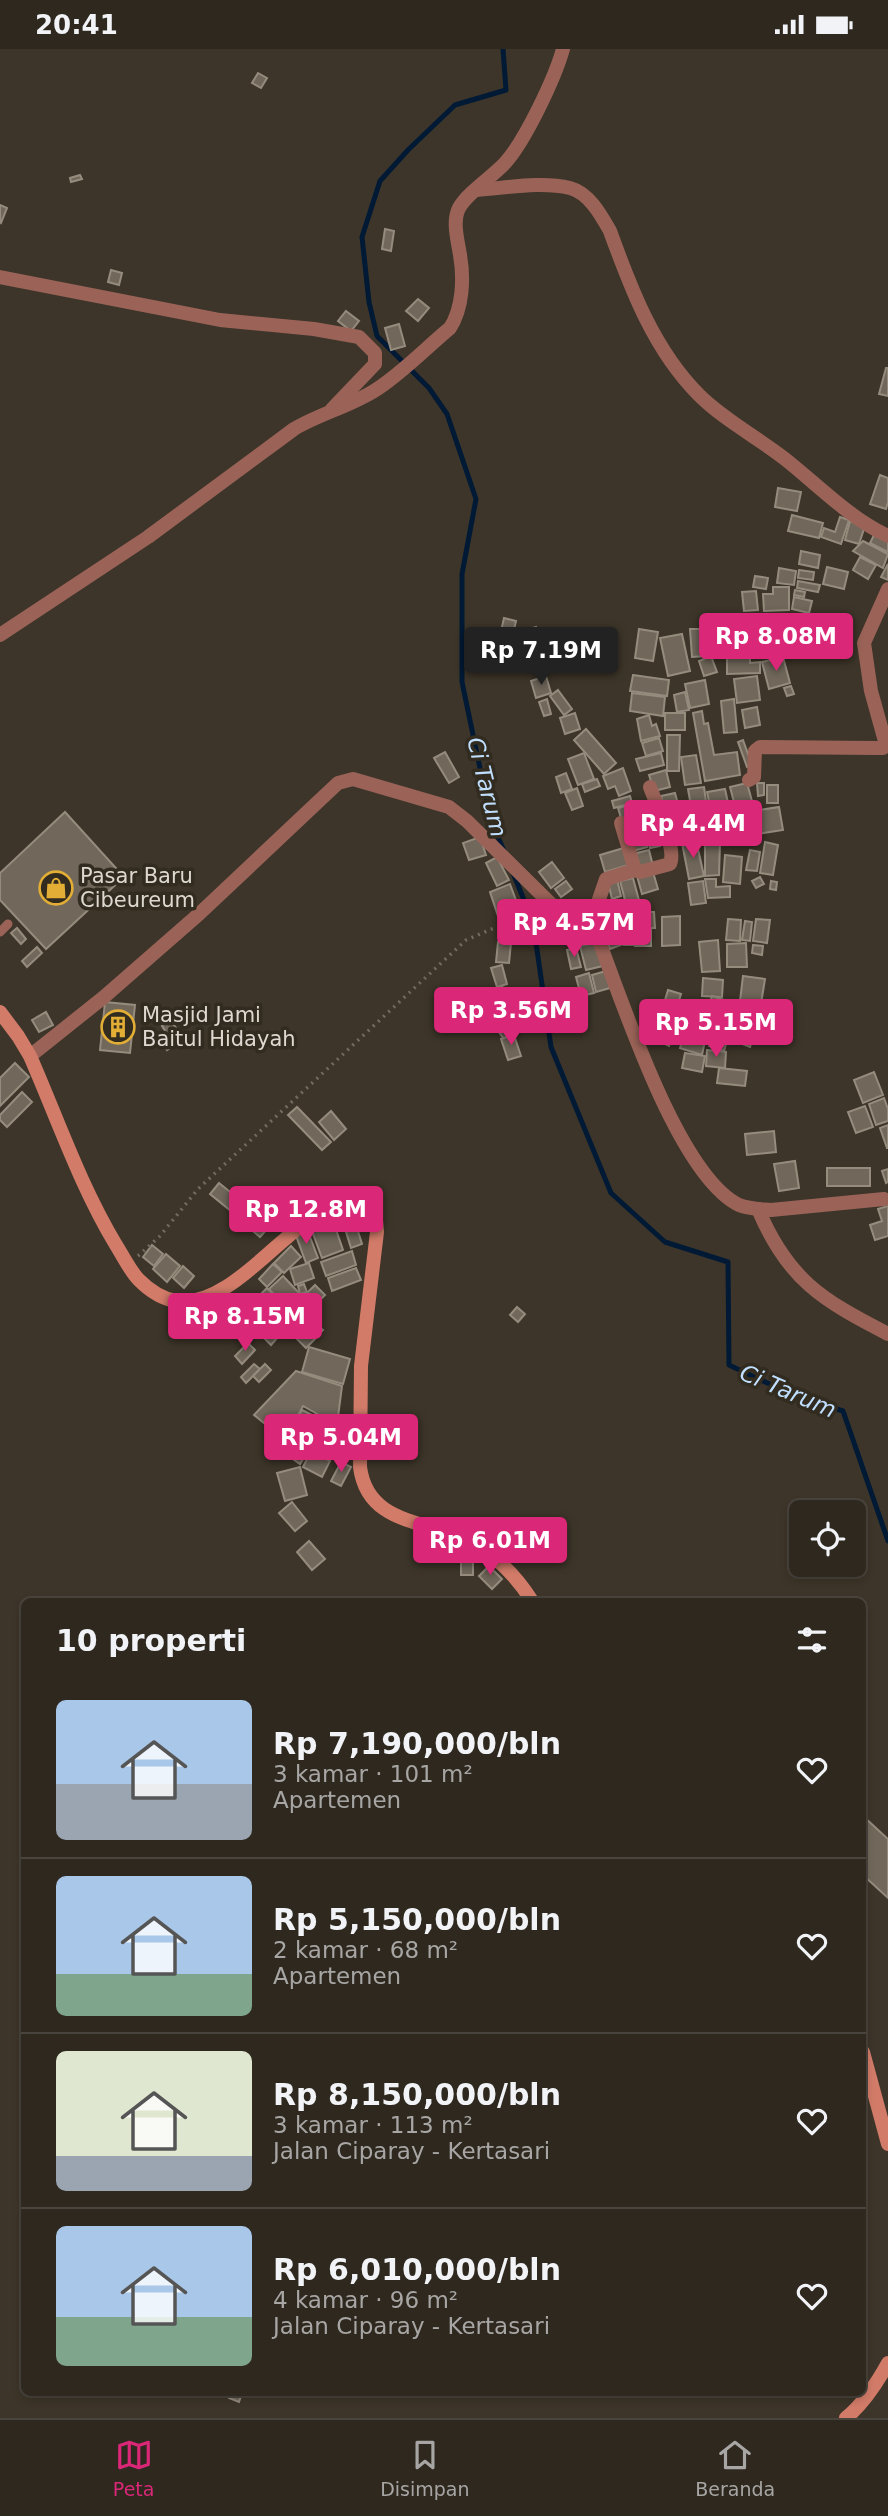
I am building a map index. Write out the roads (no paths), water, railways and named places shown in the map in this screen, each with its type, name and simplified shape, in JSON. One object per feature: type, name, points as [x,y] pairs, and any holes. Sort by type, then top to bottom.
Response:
[{"type":"main road","points":[[0,1012],[30,1056],[92,1205],[138,1280],[155,1293],[175,1301],[192,1301],[208,1296],[231,1283],[324,1209],[346,1198],[356,1197],[371,1202],[375,1210],[377,1232],[361,1366],[362,1484],[380,1507],[461,1537],[497,1559],[530,1598]]},
{"type":"main road","points":[[866,2063],[888,2144]]},
{"type":"main road","points":[[846,2418],[873,2389],[888,2363]]},
{"type":"street","points":[[0,635],[148,537],[294,429],[375,391],[457,318],[461,259],[456,221],[460,208],[507,161],[558,67],[562,49]]},
{"type":"street","points":[[477,190],[533,186],[571,188],[584,196],[599,212],[610,231],[648,322],[670,363],[700,396],[869,527],[888,536]]},
{"type":"street","points":[[0,277],[220,320],[314,329],[359,337],[375,353],[375,364],[328,412]]},
{"type":"street","points":[[749,780],[754,777],[755,751],[760,747],[887,747],[871,691],[864,643],[888,589]]},
{"type":"street","points":[[30,1056],[104,997],[199,914],[338,783],[353,779],[449,807],[467,821],[552,905],[593,925]]},
{"type":"street","points":[[650,787],[673,859],[670,864],[639,872],[635,870],[610,878],[604,883],[593,925],[634,1034],[671,1119],[707,1177],[722,1193],[739,1205],[771,1210],[884,1199]]},
{"type":"street","points":[[621,824],[635,870]]},
{"type":"street","points":[[758,1209],[781,1255],[818,1295],[888,1334]]},
{"type":"lane","points":[[0,932],[8,924]]},
{"type":"waterway","name":"Ci Tarum","points":[[503,49],[506,90],[455,105],[408,150],[380,181],[362,237],[369,302],[377,336],[429,388],[447,414],[476,499],[462,574],[462,682],[491,821],[504,851]]},
{"type":"waterway","name":"Ci Tarum","points":[[513,873],[533,922],[551,1047],[611,1193],[665,1242],[728,1262],[729,1365],[795,1396],[843,1411],[888,1541]]},
{"type":"place","name":"Pasar Baru Cibeureum","points":[[56,888]]},
{"type":"place","name":"Masjid Jami Baitul Hidayah","points":[[118,1027]]}]
